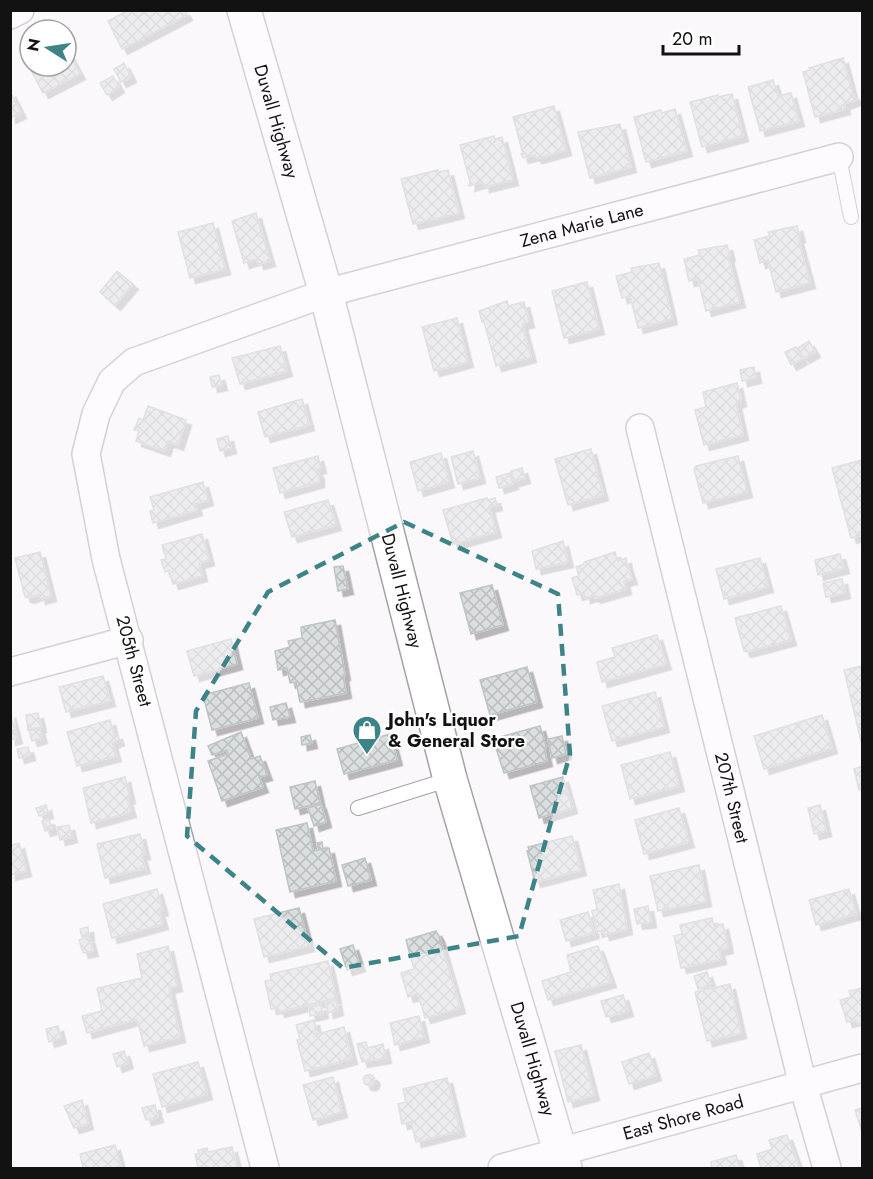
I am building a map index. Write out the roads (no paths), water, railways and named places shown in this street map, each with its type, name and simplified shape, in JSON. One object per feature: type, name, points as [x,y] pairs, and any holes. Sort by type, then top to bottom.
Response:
[{"type":"street","points":[[10,15],[20,10]]},
{"type":"street","name":"Duvall Highway","points":[[244,10],[326,294],[450,779],[563,1160]]},
{"type":"street","name":"Zena Marie Lane","points":[[326,294],[839,157]]},
{"type":"street","name":"205th Street","points":[[265,1168],[106,559],[86,454],[96,414],[112,381],[134,362],[326,294]]},
{"type":"street","name":"207th Street","points":[[640,428],[803,1085],[827,1168]]},
{"type":"street","points":[[10,672],[129,640]]},
{"type":"street","name":"East Shore Road","points":[[502,1168],[563,1160],[862,1068]]},
{"type":"lane","points":[[839,157],[851,217]]},
{"type":"lane","points":[[358,808],[450,779]]},
{"type":"place","name":"John's Liquor & General Store","points":[[367,756]]}]
